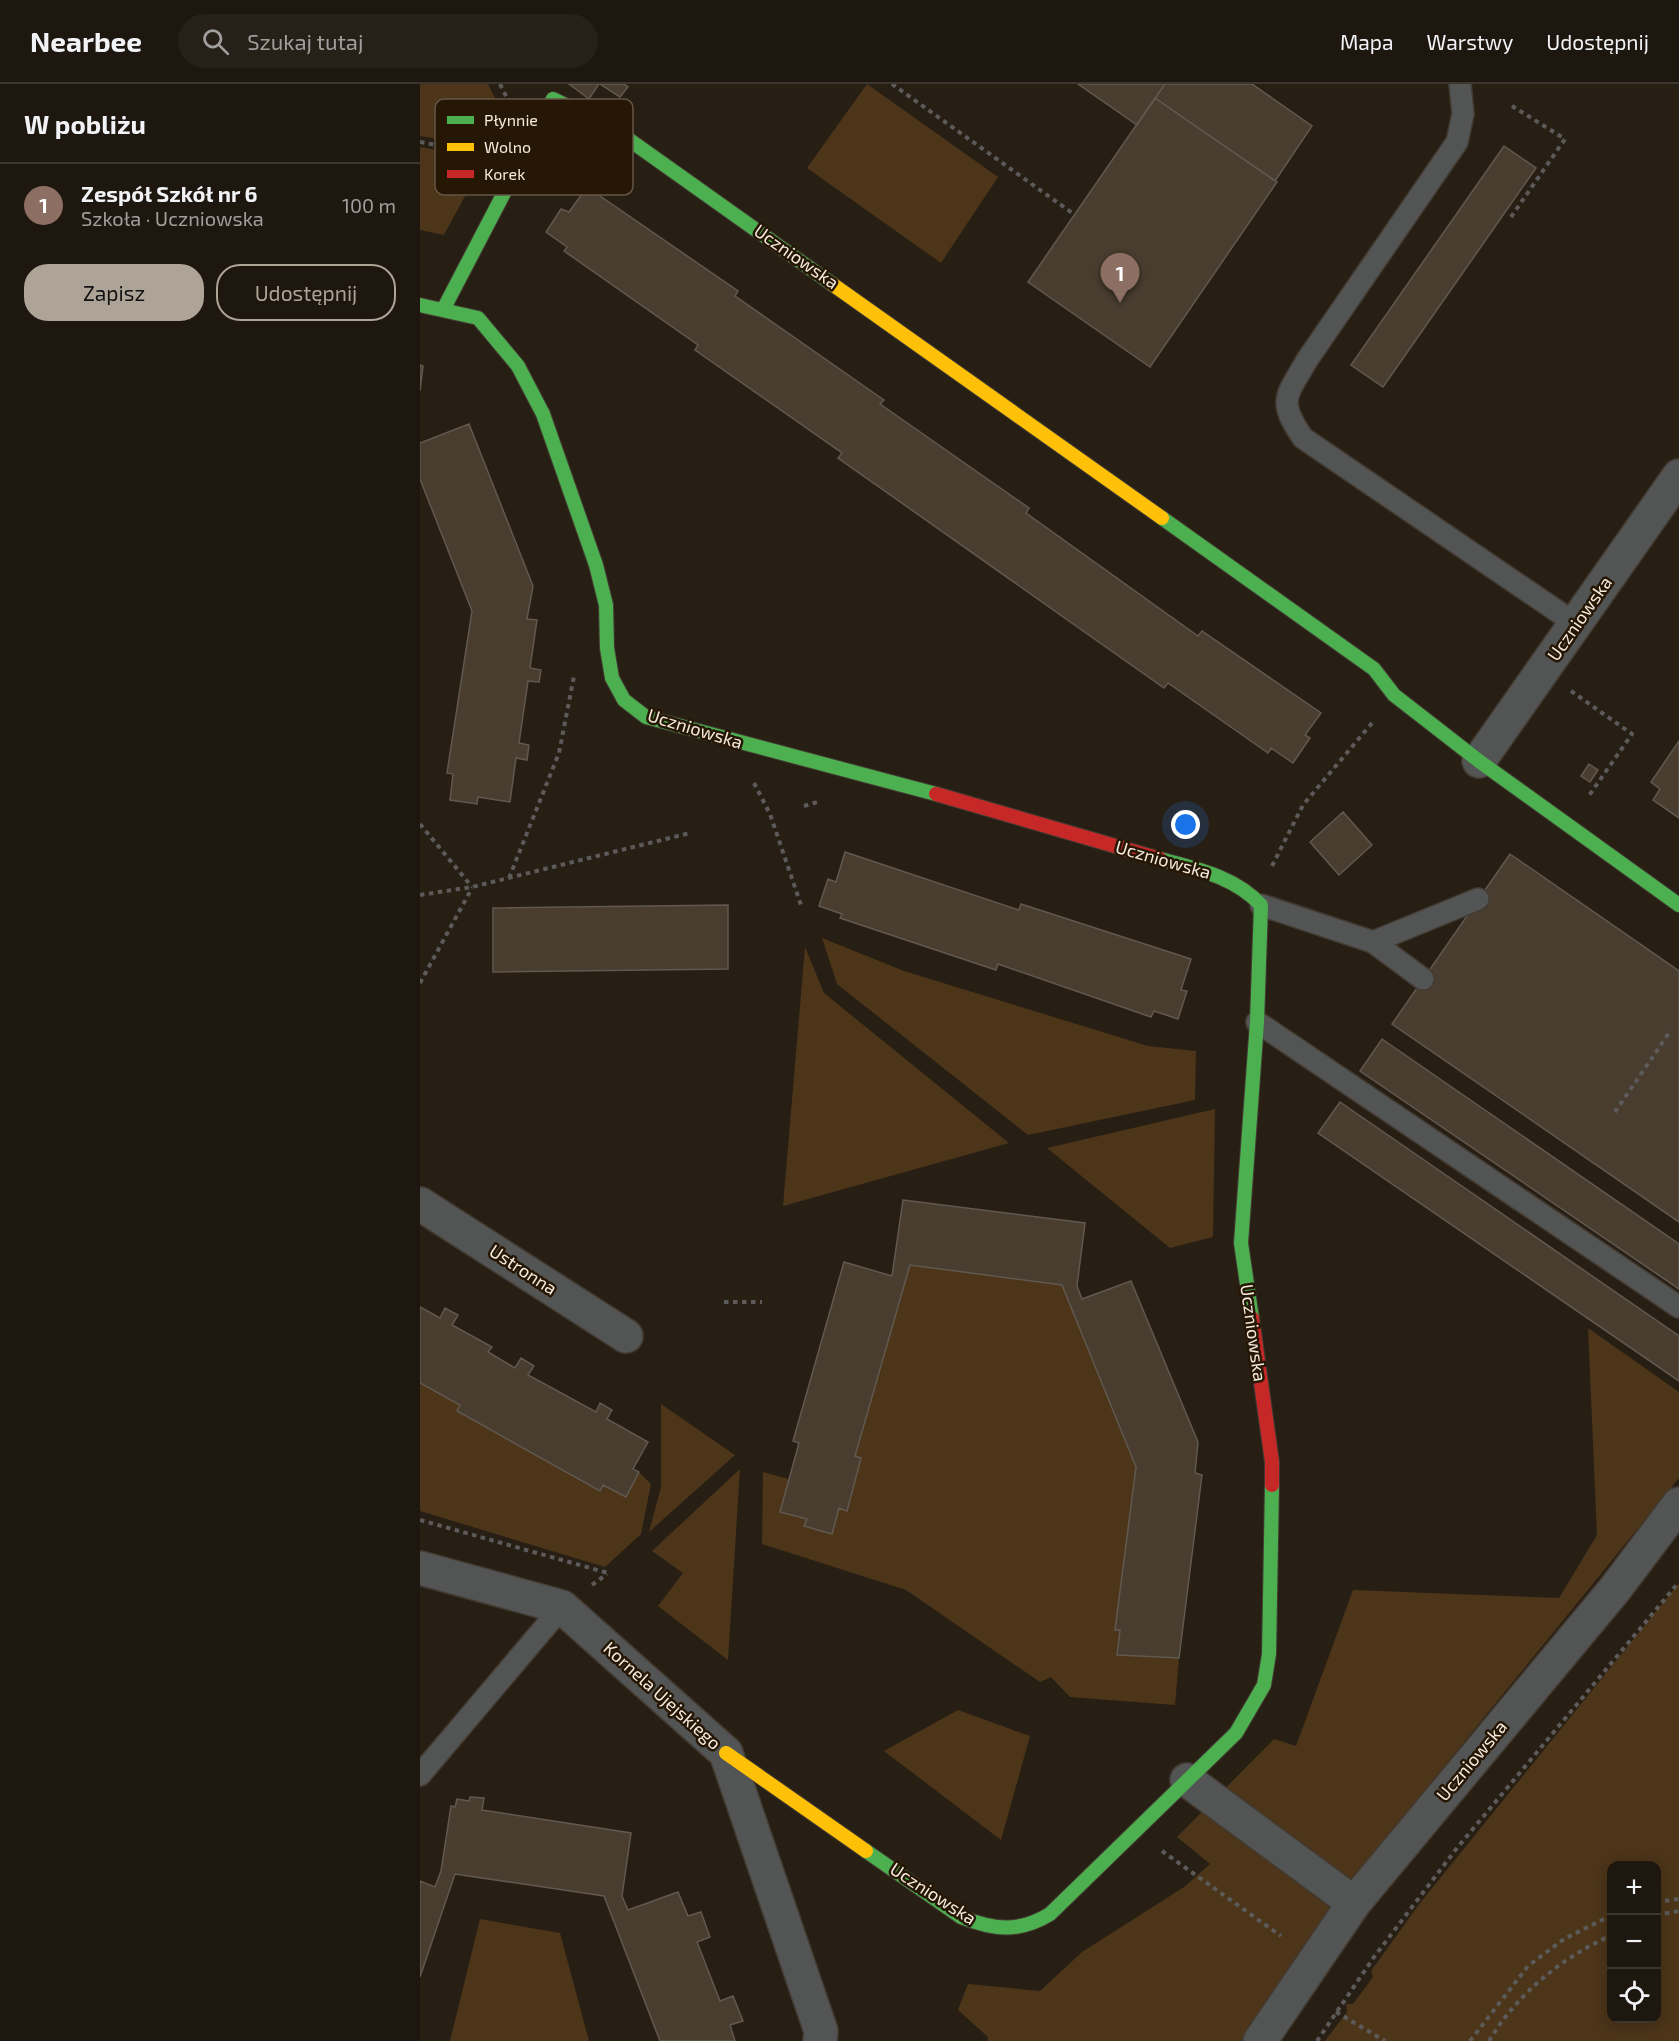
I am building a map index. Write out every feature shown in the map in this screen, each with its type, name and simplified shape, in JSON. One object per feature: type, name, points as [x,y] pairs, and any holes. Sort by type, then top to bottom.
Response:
[{"type":"street","name":"Uczniowska","points":[[633,143],[1374,669],[1394,695],[1479,761],[1679,905]]},
{"type":"street","name":"Uczniowska","points":[[444,308],[503,195]]},
{"type":"street","name":"Uczniowska","points":[[420,305],[444,308],[478,318],[498,338],[518,366],[543,414],[596,565],[606,605],[607,648],[612,678],[624,700],[646,717],[1005,813],[1219,876],[1248,891],[1261,905],[1257,1022],[1240,1243],[1272,1462],[1273,1546],[1269,1654],[1264,1685],[1236,1733],[1050,1914],[1033,1926],[1008,1930],[987,1928],[961,1917],[726,1753]]},
{"type":"street","name":"Uczniowska","points":[[1479,761],[1679,476]]},
{"type":"street","name":"Ustronna","points":[[420,1204],[626,1336]]},
{"type":"street","name":"Uczniowska","points":[[1260,2041],[1354,1903],[1615,1589],[1679,1504]]},
{"type":"street","name":"Kornela Ujejskiego","points":[[420,1568],[562,1607],[726,1753],[821,2031],[820,2041]]},
{"type":"street","points":[[1187,1780],[1354,1903]]},
{"type":"lane","points":[[1460,84],[1463,114],[1457,142],[1307,360],[1287,396],[1287,415],[1303,438],[1576,624]]},
{"type":"lane","points":[[1373,942],[1478,899]]},
{"type":"lane","points":[[1261,905],[1373,942],[1424,979]]},
{"type":"lane","points":[[1257,1022],[1679,1307]]},
{"type":"lane","points":[[420,1775],[562,1607]]},
{"type":"path","points":[[500,84],[508,99]]},
{"type":"path","points":[[892,84],[1075,215]]},
{"type":"path","points":[[1511,217],[1565,139],[1512,106]]},
{"type":"path","points":[[420,142],[435,145]]},
{"type":"path","points":[[509,878],[559,753],[575,670]]},
{"type":"path","points":[[1543,672],[1632,734],[1584,803]]},
{"type":"path","points":[[1269,872],[1303,805],[1378,715]]},
{"type":"path","points":[[752,778],[770,814],[802,908]]},
{"type":"path","points":[[420,824],[472,887]]},
{"type":"path","points":[[420,895],[472,887],[690,833]]},
{"type":"path","points":[[420,983],[472,887]]},
{"type":"path","points":[[1615,1112],[1671,1030]]},
{"type":"path","points":[[724,1302],[762,1302]]},
{"type":"path","points":[[420,1520],[608,1573]]},
{"type":"path","points":[[1317,2041],[1374,1957],[1457,1848],[1679,1582]]},
{"type":"path","points":[[1144,1823],[1157,1846],[1281,1936]]},
{"type":"path","points":[[1661,1901],[1679,1899]]},
{"type":"path","points":[[1661,1914],[1679,1911]]},
{"type":"path","points":[[1470,2041],[1528,1966],[1564,1939],[1607,1917]]},
{"type":"path","points":[[1489,2041],[1499,2025],[1549,1970],[1586,1946],[1607,1937]]},
{"type":"path","points":[[1336,2012],[1385,2041]]},
{"type":"shaded area","points":[[420,84],[488,84],[495,99],[435,99],[435,138],[420,136]]},
{"type":"shaded area","points":[[867,84],[998,177],[941,263],[807,168]]},
{"type":"shaded area","points":[[420,147],[435,150],[435,195],[466,195],[444,235],[420,230]]},
{"type":"shaded area","points":[[822,938],[904,971],[1148,1046],[1196,1051],[1195,1100],[1028,1135],[837,984]]},
{"type":"shaded area","points":[[805,947],[824,993],[1009,1143],[783,1206]]},
{"type":"shaded area","points":[[1215,1109],[1213,1237],[1170,1248],[1047,1148]]},
{"type":"shaded area","points":[[910,1265],[1062,1285],[1136,1467],[1116,1630],[1120,1630],[1117,1655],[1179,1658],[1175,1705],[1070,1697],[1051,1677],[1040,1682],[906,1590],[762,1544],[763,1472],[789,1479],[781,1512],[807,1519],[805,1526],[832,1534],[839,1508],[847,1510],[861,1459],[855,1456]]},
{"type":"shaded area","points":[[1588,1328],[1679,1392],[1679,1478],[1368,1860],[1241,2041],[988,2041],[988,2037],[958,2010],[968,1984],[1040,1991],[1082,1952],[1184,1887],[1210,1864],[1177,1837],[1274,1739],[1296,1746],[1353,1590],[1559,1598],[1597,1535]]},
{"type":"shaded area","points":[[420,1383],[460,1405],[457,1411],[599,1491],[603,1485],[626,1497],[639,1472],[651,1484],[641,1534],[605,1567],[420,1511]]},
{"type":"shaded area","points":[[661,1404],[735,1455],[649,1532],[661,1487]]},
{"type":"shaded area","points":[[740,1469],[728,1660],[658,1606],[683,1573],[652,1551]]},
{"type":"shaded area","points":[[1679,1583],[1679,2041],[1325,2041],[1347,2012],[1346,2004],[1353,2004],[1373,1977],[1371,1971],[1420,1903]]},
{"type":"shaded area","points":[[958,1710],[1030,1736],[1001,1840],[884,1751]]},
{"type":"shaded area","points":[[480,1919],[560,1933],[589,2041],[450,2041]]},
{"type":"building","points":[[569,84],[599,84],[589,99]]},
{"type":"building","points":[[600,84],[624,84],[628,87],[620,97]]},
{"type":"building","points":[[1078,84],[1165,84],[1137,125]]},
{"type":"building","points":[[1165,84],[1252,84],[1312,126],[1275,181],[1155,98]]},
{"type":"building","points":[[1155,98],[1277,182],[1150,367],[1028,282]]},
{"type":"building","points":[[1504,146],[1536,168],[1383,387],[1351,365]]},
{"type":"building","points":[[581,195],[599,195],[738,291],[735,296],[884,400],[880,404],[1029,508],[1026,513],[1198,636],[1202,631],[1321,713],[1305,735],[1310,738],[1293,763],[1271,748],[1268,753],[1168,683],[1164,688],[838,458],[842,453],[695,350],[698,345],[564,251],[567,247],[546,232],[561,209],[569,212]]},
{"type":"building","points":[[420,365],[423,366],[420,391]]},
{"type":"building","points":[[469,424],[533,586],[527,619],[537,620],[530,668],[541,670],[539,682],[528,681],[519,743],[529,745],[527,760],[516,758],[510,802],[478,797],[477,804],[450,800],[453,774],[447,773],[472,611],[420,479],[420,443]]},
{"type":"building","points":[[1679,741],[1679,818],[1653,800],[1660,789],[1651,782]]},
{"type":"building","points":[[1589,764],[1598,770],[1590,782],[1581,776]]},
{"type":"building","points":[[1343,812],[1372,845],[1339,875],[1310,842]]},
{"type":"building","points":[[845,852],[1019,910],[1021,904],[1191,959],[1181,990],[1187,991],[1178,1019],[1154,1011],[1151,1017],[998,964],[996,970],[840,918],[842,914],[819,906],[828,879],[836,882]]},
{"type":"building","points":[[1510,854],[1679,971],[1679,1222],[1392,1024]]},
{"type":"building","points":[[728,905],[728,969],[493,972],[493,908]]},
{"type":"building","points":[[1382,1039],[1679,1244],[1679,1289],[1360,1071]]},
{"type":"building","points":[[1340,1102],[1679,1336],[1679,1381],[1318,1133]]},
{"type":"building","points":[[903,1200],[1085,1223],[1077,1286],[1082,1299],[1131,1281],[1198,1442],[1195,1473],[1202,1475],[1179,1658],[1117,1655],[1120,1630],[1115,1630],[1136,1467],[1062,1285],[910,1265],[855,1456],[861,1458],[847,1511],[839,1508],[832,1534],[804,1526],[807,1519],[780,1512],[799,1443],[793,1441],[844,1262],[892,1276]]},
{"type":"building","points":[[420,1307],[440,1318],[445,1308],[458,1315],[452,1325],[492,1347],[488,1352],[515,1368],[521,1358],[534,1366],[528,1375],[596,1412],[600,1403],[612,1410],[607,1419],[648,1442],[633,1469],[639,1472],[626,1497],[603,1485],[600,1491],[457,1411],[460,1405],[420,1383]]},
{"type":"building","points":[[470,1797],[484,1798],[482,1810],[631,1833],[622,1896],[628,1910],[678,1892],[688,1916],[701,1912],[710,1937],[697,1942],[720,2001],[733,1996],[743,2021],[730,2025],[735,2041],[660,2041],[604,1896],[455,1874],[420,1977],[420,1881],[435,1887],[441,1871],[451,1806],[455,1807],[457,1799],[469,1801]]},
{"type":"traffic: fast","points":[[633,143],[832,284]]},
{"type":"traffic: fast","points":[[444,308],[503,195]]},
{"type":"traffic: fast","points":[[420,305],[478,318],[518,366],[543,414],[596,565],[606,605],[607,648],[612,678],[624,700],[646,717],[936,794]]},
{"type":"traffic: fast","points":[[1162,518],[1374,669],[1394,695],[1479,761],[1679,905]]},
{"type":"traffic: fast","points":[[1160,859],[1227,880],[1261,905],[1257,1022],[1241,1243],[1252,1318]]},
{"type":"traffic: fast","points":[[866,1851],[961,1917],[984,1925],[1017,1927],[1050,1914],[1236,1733],[1264,1685],[1269,1654],[1272,1485]]},
{"type":"traffic: slow","points":[[832,284],[1162,518]]},
{"type":"traffic: slow","points":[[726,1753],[866,1851]]},
{"type":"traffic: jam","points":[[936,794],[1160,859]]},
{"type":"traffic: jam","points":[[1252,1318],[1272,1462],[1272,1485]]},
{"type":"place","name":"Zespół Szkół nr 6","points":[[1120,303]]}]
